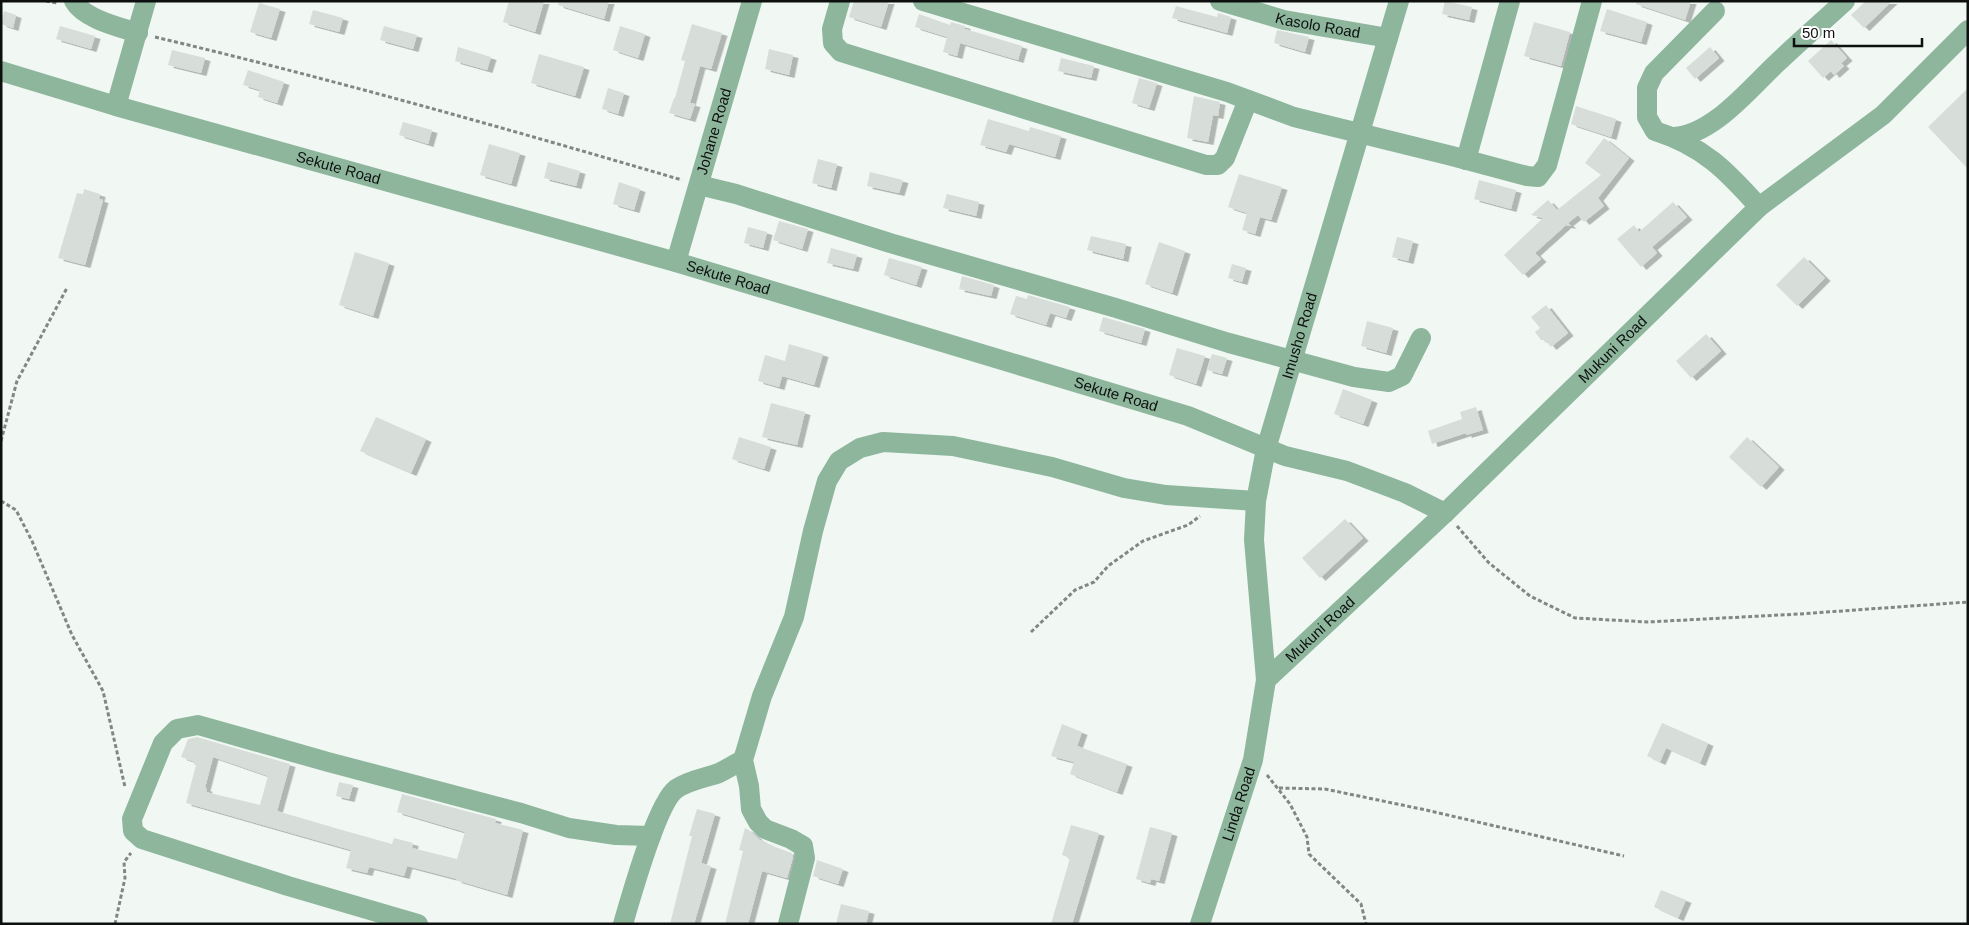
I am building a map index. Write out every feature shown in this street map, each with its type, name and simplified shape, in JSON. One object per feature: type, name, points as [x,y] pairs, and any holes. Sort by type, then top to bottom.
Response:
[{"type":"street","points":[[74,1],[77,7],[104,22],[138,33]]},
{"type":"street","points":[[116,106],[146,1]]},
{"type":"street","name":"Johane Road","points":[[676,262],[752,1]]},
{"type":"street","points":[[840,1],[832,29],[833,43],[841,52],[1206,165],[1218,165],[1226,158],[1248,100]]},
{"type":"street","points":[[922,1],[1227,92],[1294,117],[1527,176],[1538,177],[1547,165],[1592,1]]},
{"type":"street","name":"Kasolo Road","points":[[1220,1],[1284,20],[1388,38]]},
{"type":"street","name":"Imusho Road","points":[[1266,680],[1254,540],[1256,500],[1266,449],[1291,359],[1361,134],[1399,1]]},
{"type":"street","points":[[1466,160],[1510,1]]},
{"type":"street","points":[[1674,137],[1683,137],[1698,132],[1743,98],[1775,64],[1844,1]]},
{"type":"street","points":[[1715,11],[1654,73],[1647,88],[1647,117],[1655,131],[1674,137],[1704,153],[1731,174],[1759,207]]},
{"type":"street","name":"Mukuni Road","points":[[1266,680],[1445,513],[1759,207],[1883,116],[1968,30]]},
{"type":"street","name":"Sekute Road","points":[[1,71],[116,106],[676,262],[1188,416],[1285,456],[1347,471],[1405,493],[1445,513]]},
{"type":"street","points":[[699,185],[1229,343],[1354,377],[1389,382],[1402,376],[1421,338]]},
{"type":"street","points":[[788,924],[805,858],[803,846],[765,829],[758,822],[751,809],[749,786],[743,760],[762,696],[794,617],[813,531],[827,481],[840,461],[860,448],[883,442],[953,446],[1052,467],[1124,488],[1166,495],[1256,500]]},
{"type":"street","name":"Linda Road","points":[[1200,924],[1253,760],[1266,680]]},
{"type":"street","points":[[418,924],[288,886],[142,839],[133,831],[132,819],[163,743],[177,729],[198,725],[328,762],[520,812],[569,828],[616,836],[651,836]]},
{"type":"street","points":[[623,924],[651,836],[675,790],[693,781],[720,772],[743,760]]},
{"type":"path","points":[[138,33],[237,56],[498,126],[699,185]]},
{"type":"path","points":[[1,441],[17,381],[66,288]]},
{"type":"path","points":[[1031,632],[1075,590],[1094,582],[1108,566],[1144,541],[1188,525],[1211,508],[1219,498]]},
{"type":"path","points":[[1,501],[16,510],[32,540],[72,635],[103,691],[126,792]]},
{"type":"path","points":[[1445,513],[1489,563],[1530,596],[1575,618],[1648,622],[1968,602]]},
{"type":"path","points":[[1253,760],[1279,788],[1290,804],[1307,837],[1309,854],[1361,904],[1366,924]]},
{"type":"path","points":[[1279,788],[1325,789],[1624,856]]},
{"type":"path","points":[[116,924],[125,878],[124,862],[142,839]]},
{"type":"building","points":[[509,1],[544,1],[535,32],[503,22]]},
{"type":"building","points":[[559,1],[609,1],[604,19],[558,5]]},
{"type":"building","points":[[854,1],[889,1],[881,27],[849,17]]},
{"type":"building","points":[[1445,1],[1472,7],[1469,20],[1442,14]]},
{"type":"building","points":[[1636,1],[1691,1],[1685,20],[1636,4]]},
{"type":"building","points":[[1866,1],[1892,1],[1864,28],[1851,15]]},
{"type":"building","points":[[259,3],[280,9],[271,38],[250,32]]},
{"type":"building","points":[[1176,6],[1217,17],[1218,13],[1231,17],[1227,33],[1172,18]]},
{"type":"building","points":[[1607,9],[1647,22],[1641,42],[1600,31]]},
{"type":"building","points":[[313,10],[343,18],[339,32],[309,24]]},
{"type":"building","points":[[4,11],[16,15],[13,28],[1,24]]},
{"type":"building","points":[[919,14],[950,25],[951,22],[965,26],[965,29],[1022,46],[1018,60],[960,43],[957,56],[943,52],[947,37],[915,27]]},
{"type":"building","points":[[1534,22],[1570,32],[1561,66],[1524,56]]},
{"type":"building","points":[[692,24],[722,33],[711,69],[700,66],[690,103],[695,104],[690,119],[669,113],[685,61],[681,60]]},
{"type":"building","points":[[60,26],[95,36],[91,49],[56,39]]},
{"type":"building","points":[[384,26],[417,35],[413,49],[380,40]]},
{"type":"building","points":[[620,26],[645,34],[638,58],[613,50]]},
{"type":"building","points":[[1277,30],[1309,37],[1305,52],[1274,43]]},
{"type":"building","points":[[1831,40],[1847,58],[1841,63],[1844,66],[1834,75],[1831,71],[1823,78],[1808,61]]},
{"type":"building","points":[[458,47],[491,57],[487,70],[455,61]]},
{"type":"building","points":[[1710,47],[1719,58],[1695,79],[1686,68]]},
{"type":"building","points":[[769,49],[793,55],[789,75],[765,69]]},
{"type":"building","points":[[172,50],[205,58],[201,73],[168,65]]},
{"type":"building","points":[[539,54],[584,67],[575,96],[531,83]]},
{"type":"building","points":[[1061,58],[1094,66],[1091,78],[1058,71]]},
{"type":"building","points":[[248,70],[284,82],[277,103],[258,97],[260,90],[243,85]]},
{"type":"building","points":[[1139,78],[1157,83],[1149,108],[1132,103]]},
{"type":"building","points":[[608,88],[624,93],[618,114],[602,109]]},
{"type":"building","points":[[1968,88],[1968,169],[1928,127]]},
{"type":"building","points":[[1194,96],[1220,102],[1218,116],[1213,115],[1208,142],[1187,138]]},
{"type":"building","points":[[1576,106],[1616,119],[1611,137],[1571,124]]},
{"type":"building","points":[[988,119],[1029,131],[1030,127],[1061,136],[1055,157],[1009,144],[1006,152],[980,145]]},
{"type":"building","points":[[403,122],[432,130],[428,144],[399,135]]},
{"type":"building","points":[[1604,138],[1629,158],[1598,198],[1604,206],[1584,222],[1578,215],[1568,223],[1571,226],[1566,225],[1535,253],[1541,259],[1523,275],[1504,255],[1543,218],[1531,215],[1548,200],[1557,210],[1601,175],[1585,163]]},
{"type":"building","points":[[489,144],[520,153],[511,184],[480,175]]},
{"type":"building","points":[[818,159],[837,164],[831,188],[812,183]]},
{"type":"building","points":[[548,162],[580,171],[576,186],[544,178]]},
{"type":"building","points":[[870,172],[903,180],[899,193],[867,186]]},
{"type":"building","points":[[1239,174],[1282,187],[1271,220],[1260,217],[1255,234],[1242,230],[1247,213],[1228,207]]},
{"type":"building","points":[[1479,180],[1516,190],[1511,209],[1474,199]]},
{"type":"building","points":[[619,182],[640,189],[634,210],[613,204]]},
{"type":"building","points":[[84,189],[100,194],[99,199],[103,200],[85,265],[58,258],[77,193],[83,194]]},
{"type":"building","points":[[947,194],[979,202],[976,216],[943,208]]},
{"type":"building","points":[[1673,202],[1687,217],[1652,247],[1657,253],[1641,267],[1617,239],[1634,225],[1639,232]]},
{"type":"building","points":[[779,221],[808,229],[802,249],[773,240]]},
{"type":"building","points":[[748,227],[767,232],[763,248],[744,243]]},
{"type":"building","points":[[1091,236],[1126,244],[1123,259],[1087,250]]},
{"type":"building","points":[[1397,237],[1413,241],[1408,261],[1392,257]]},
{"type":"building","points":[[1159,242],[1185,251],[1172,293],[1145,284]]},
{"type":"building","points":[[831,248],[857,255],[853,269],[827,263]]},
{"type":"building","points":[[355,252],[389,263],[373,316],[339,305]]},
{"type":"building","points":[[1804,257],[1825,278],[1797,306],[1776,285]]},
{"type":"building","points":[[889,258],[922,267],[916,285],[884,275]]},
{"type":"building","points":[[1232,264],[1246,268],[1242,282],[1228,278]]},
{"type":"building","points":[[962,276],[994,285],[991,296],[959,289]]},
{"type":"building","points":[[1028,295],[1070,307],[1066,318],[1050,313],[1046,325],[1010,314],[1016,296],[1027,299]]},
{"type":"building","points":[[1546,305],[1568,333],[1551,347],[1545,340],[1541,340],[1535,332],[1540,328],[1531,317]]},
{"type":"building","points":[[1103,317],[1145,329],[1141,343],[1099,331]]},
{"type":"building","points":[[1367,321],[1393,328],[1386,353],[1361,346]]},
{"type":"building","points":[[1706,334],[1721,351],[1691,378],[1676,361]]},
{"type":"building","points":[[789,344],[823,354],[814,385],[782,376],[779,387],[758,381],[765,355],[785,361]]},
{"type":"building","points":[[1177,348],[1205,356],[1196,384],[1169,375]]},
{"type":"building","points":[[1212,354],[1227,358],[1222,374],[1207,370]]},
{"type":"building","points":[[1343,389],[1372,400],[1363,424],[1334,414]]},
{"type":"building","points":[[771,403],[805,412],[797,445],[762,437]]},
{"type":"building","points":[[1476,407],[1483,430],[1466,435],[1466,433],[1432,444],[1428,431],[1462,419],[1460,412]]},
{"type":"building","points":[[376,417],[426,439],[411,473],[360,451]]},
{"type":"building","points":[[739,437],[771,447],[764,469],[732,459]]},
{"type":"building","points":[[1747,437],[1779,467],[1761,487],[1729,457]]},
{"type":"building","points":[[1345,519],[1363,538],[1320,578],[1302,558]]},
{"type":"building","points":[[1662,723],[1708,743],[1700,763],[1666,748],[1660,762],[1647,756]]},
{"type":"building","points":[[1062,724],[1082,732],[1077,746],[1127,764],[1117,792],[1070,774],[1074,762],[1051,756]]},
{"type":"building","points":[[197,737],[290,764],[277,811],[392,844],[394,838],[413,843],[412,848],[457,859],[465,832],[397,812],[402,794],[496,819],[495,823],[523,830],[507,895],[407,866],[404,876],[369,867],[367,873],[346,868],[351,850],[186,803],[196,765],[194,765],[195,762],[181,757],[188,739]],"holes":[[[213,757],[268,776],[260,805],[206,792],[207,789],[205,788]]]},
{"type":"building","points":[[339,782],[353,785],[349,799],[336,796]]},
{"type":"building","points":[[697,809],[715,814],[701,863],[711,866],[694,924],[670,924],[692,836],[689,836]]},
{"type":"building","points":[[1071,825],[1099,833],[1072,924],[1051,924],[1070,858],[1062,855]]},
{"type":"building","points":[[1150,827],[1172,833],[1159,881],[1151,879],[1150,883],[1136,879]]},
{"type":"building","points":[[745,828],[767,844],[792,853],[793,857],[787,878],[762,871],[748,924],[725,924],[743,851],[739,850]]},
{"type":"building","points":[[817,860],[843,869],[838,884],[813,876]]},
{"type":"building","points":[[1661,890],[1686,900],[1678,918],[1654,907]]},
{"type":"building","points":[[841,904],[869,911],[866,924],[836,924]]}]
